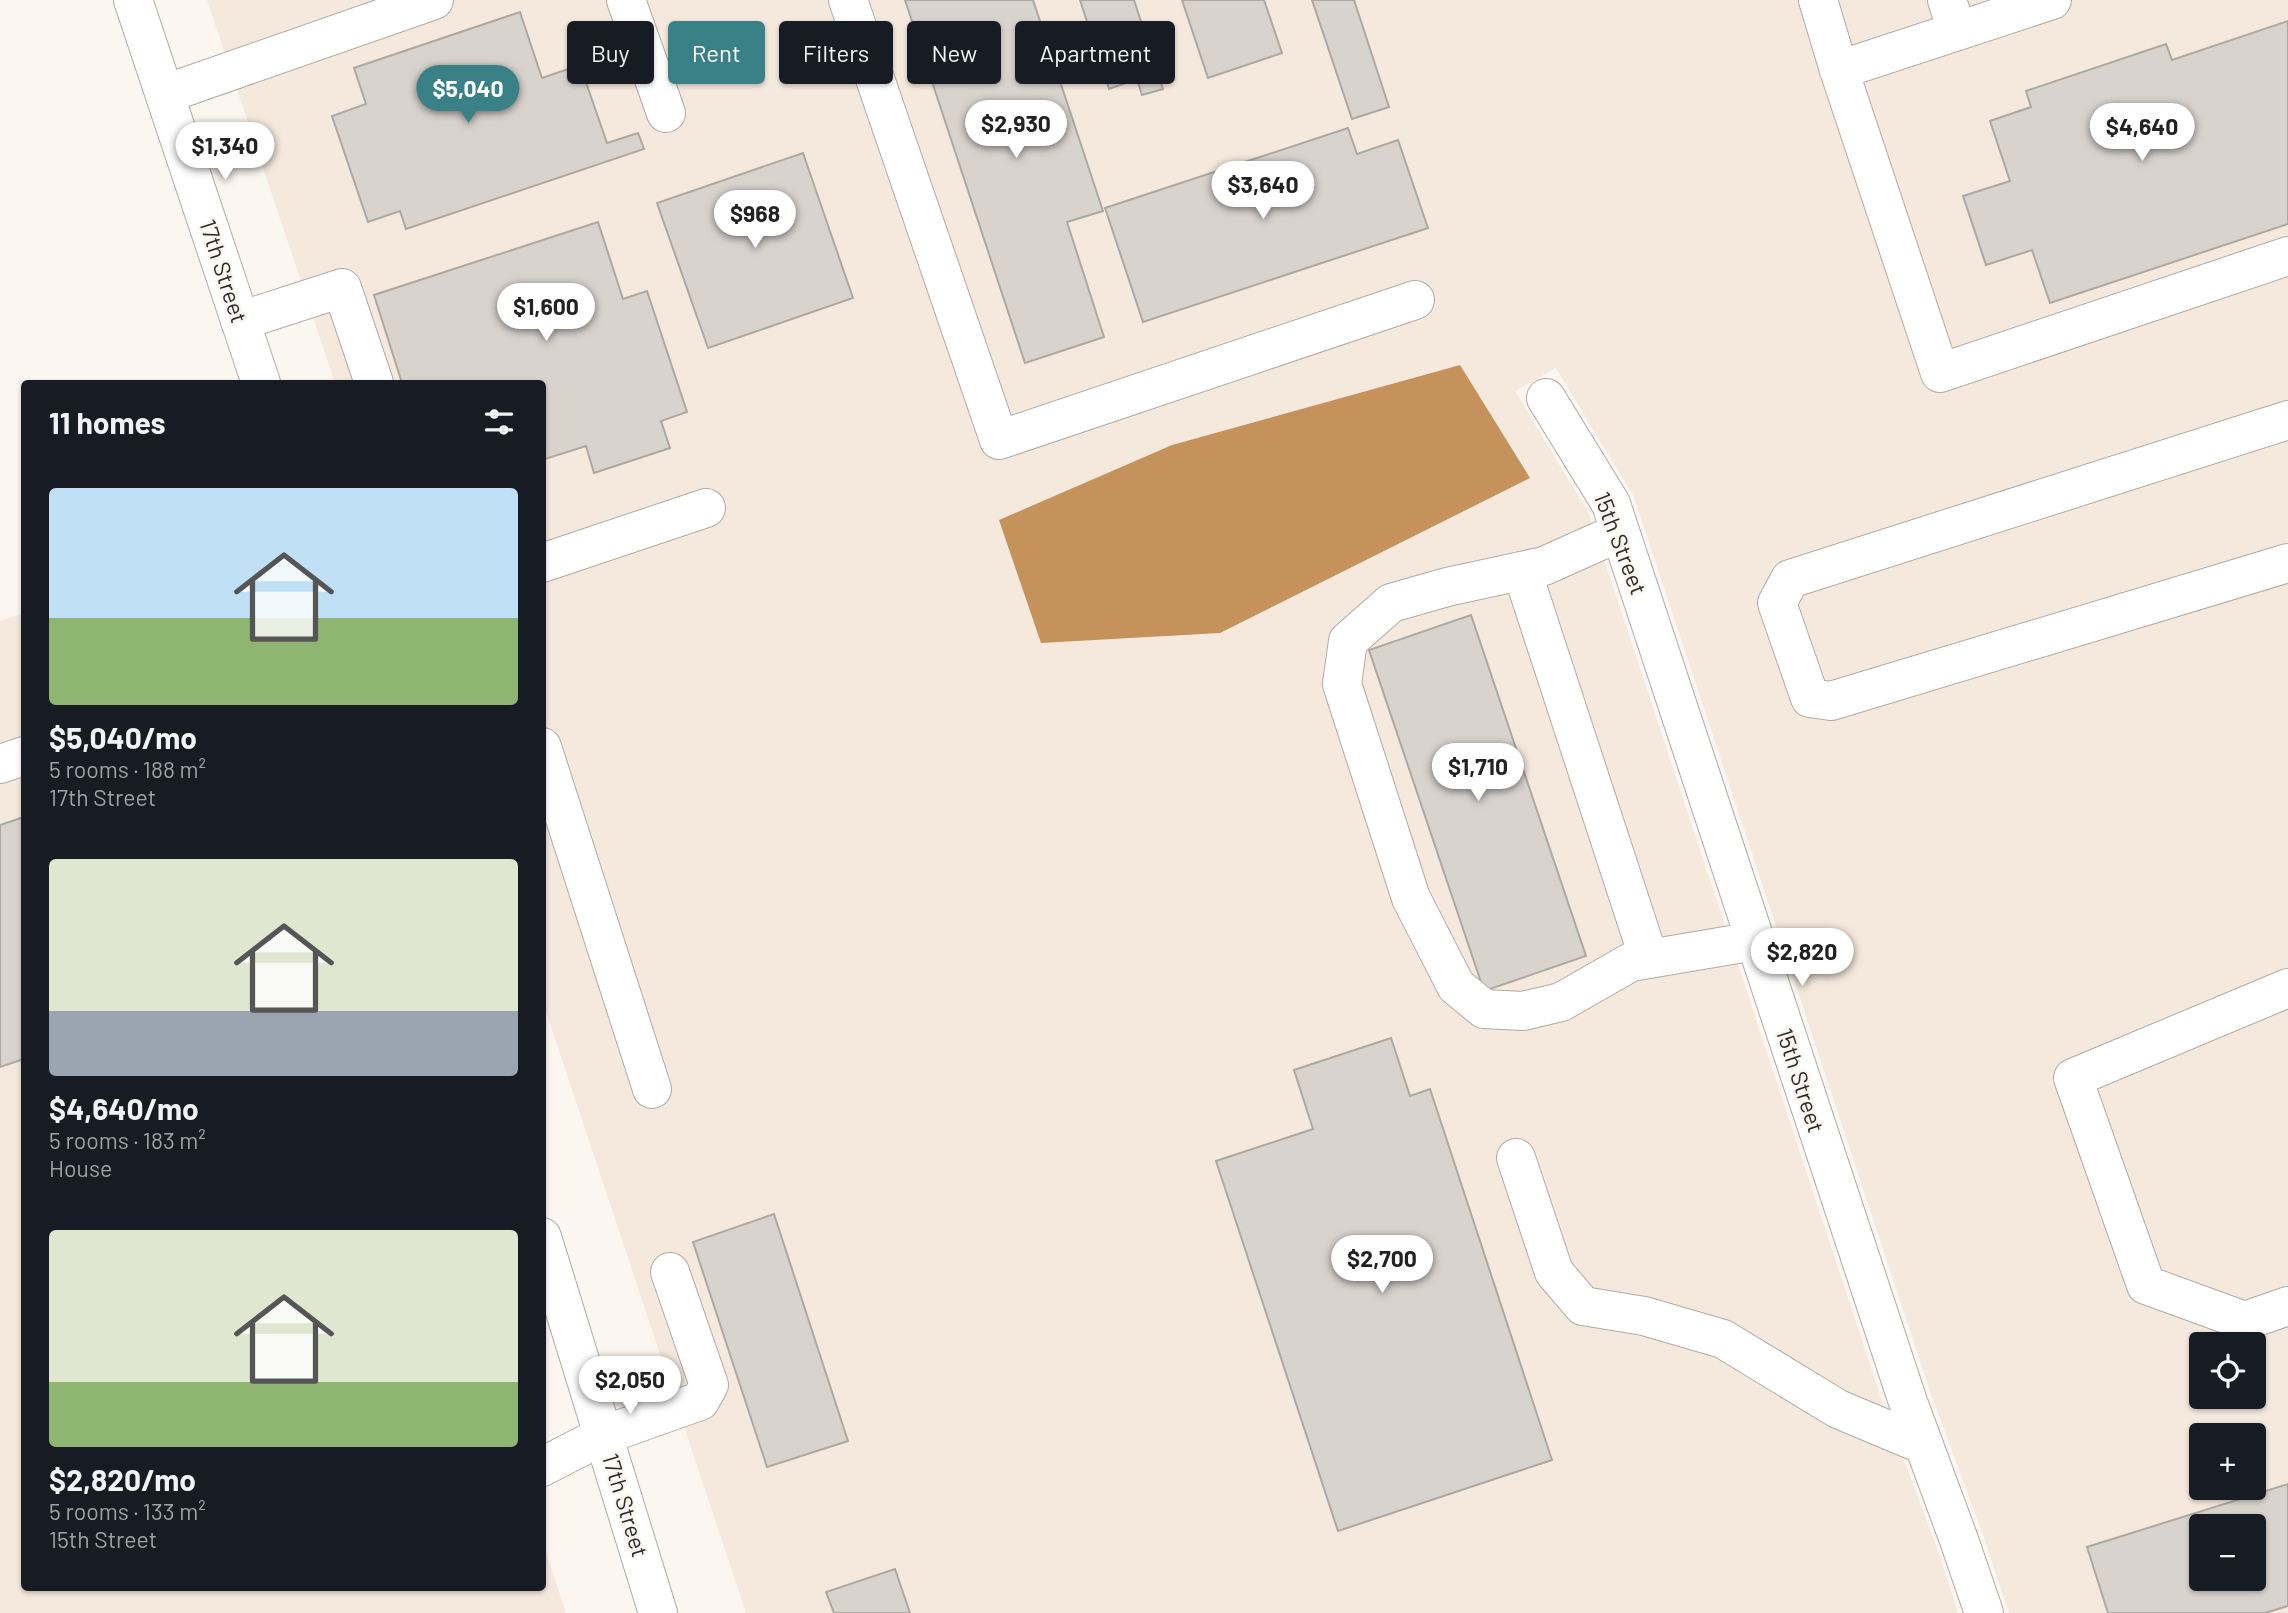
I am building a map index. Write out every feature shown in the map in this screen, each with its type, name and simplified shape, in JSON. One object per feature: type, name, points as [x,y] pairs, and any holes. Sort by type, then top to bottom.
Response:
[{"type":"street","name":"17th Street","points":[[133,0],[260,380]]},
{"type":"street","points":[[165,94],[434,0]]},
{"type":"street","points":[[626,0],[666,113]]},
{"type":"street","points":[[848,0],[999,440],[1415,300]]},
{"type":"street","points":[[1818,0],[1940,373],[2288,256]]},
{"type":"street","points":[[1839,70],[1952,16],[2052,0]]},
{"type":"street","points":[[240,321],[342,288],[373,380]]},
{"type":"street","name":"15th Street","points":[[1546,398],[1611,504],[1908,1402],[1983,1613]]},
{"type":"street","points":[[2288,420],[1790,579],[1777,603],[1810,698],[1831,701],[2288,563]]},
{"type":"street","points":[[546,562],[706,508]]},
{"type":"street","points":[[1620,532],[1544,566],[1447,587],[1391,603],[1348,641],[1342,684],[1411,898],[1456,986],[1484,1009],[1523,1011],[1561,1002],[1632,962],[1755,941]]},
{"type":"street","points":[[1522,570],[1649,959]]},
{"type":"street","points":[[0,764],[21,757]]},
{"type":"street","points":[[546,759],[652,1089]]},
{"type":"street","points":[[2288,988],[2073,1078],[2146,1285],[2245,1321],[2288,1307]]},
{"type":"street","points":[[1516,1158],[1554,1272],[1583,1306],[1644,1315],[1723,1339],[1838,1409],[1924,1445]]},
{"type":"street","name":"17th Street","points":[[546,1250],[658,1613]]},
{"type":"street","points":[[546,1464],[604,1435],[700,1401],[709,1385],[670,1272]]},
{"type":"shaded area","points":[[207,0],[2288,0],[2288,1613],[2009,1613],[1931,1394],[1634,497],[1556,368],[1515,391],[1589,514],[1885,1410],[1937,1548],[1958,1613],[746,1613],[546,1012],[546,380],[334,380]],"holes":[[[1460,365],[1000,520],[1172,445]]]},
{"type":"shaded area","points":[[1460,365],[1530,478],[1220,633],[1041,643],[999,520],[1172,445]]},
{"type":"shaded area","points":[[21,614],[21,1591],[546,1591],[546,1551],[566,1613],[0,1613],[0,621]]},
{"type":"building","points":[[905,0],[1033,0],[1040,21],[1015,21],[1015,84],[1061,84],[1103,211],[1067,222],[1104,337],[1025,363],[933,84],[1001,84],[1001,21],[912,21]]},
{"type":"building","points":[[1080,0],[1134,0],[1141,21],[1087,21]]},
{"type":"building","points":[[1182,0],[1264,0],[1282,53],[1208,78]]},
{"type":"building","points":[[1312,0],[1354,0],[1389,107],[1352,119]]},
{"type":"building","points":[[520,12],[542,78],[567,69],[567,84],[587,84],[607,143],[638,133],[644,149],[406,229],[400,211],[368,222],[332,116],[366,104],[354,68]]},
{"type":"building","points":[[2288,21],[2288,224],[2050,303],[2032,250],[1986,265],[1963,196],[2010,181],[1990,121],[2031,107],[2026,91],[2166,44],[2172,60]]},
{"type":"building","points":[[1107,84],[1123,84],[1109,89]]},
{"type":"building","points":[[1139,84],[1161,84],[1163,89],[1142,95]]},
{"type":"building","points":[[1348,128],[1357,154],[1398,140],[1428,228],[1143,322],[1105,208]]},
{"type":"building","points":[[803,153],[853,298],[708,348],[657,203]]},
{"type":"building","points":[[598,222],[623,299],[647,291],[687,412],[661,421],[670,448],[594,473],[586,446],[546,459],[546,380],[401,380],[374,295]]},
{"type":"building","points":[[1471,615],[1586,956],[1484,991],[1369,650]]},
{"type":"building","points":[[21,818],[21,1060],[0,1067],[0,825]]},
{"type":"building","points":[[1391,1038],[1410,1096],[1430,1089],[1552,1460],[1338,1531],[1216,1161],[1313,1129],[1294,1070]]},
{"type":"building","points":[[774,1214],[848,1441],[767,1467],[693,1242]]},
{"type":"building","points":[[2288,1484],[2288,1606],[2265,1613],[2108,1613],[2087,1547],[2189,1515],[2189,1591],[2266,1591],[2266,1514],[2192,1514],[2237,1500],[2266,1500],[2266,1491]]},
{"type":"building","points":[[895,1569],[910,1613],[834,1613],[826,1592]]}]
